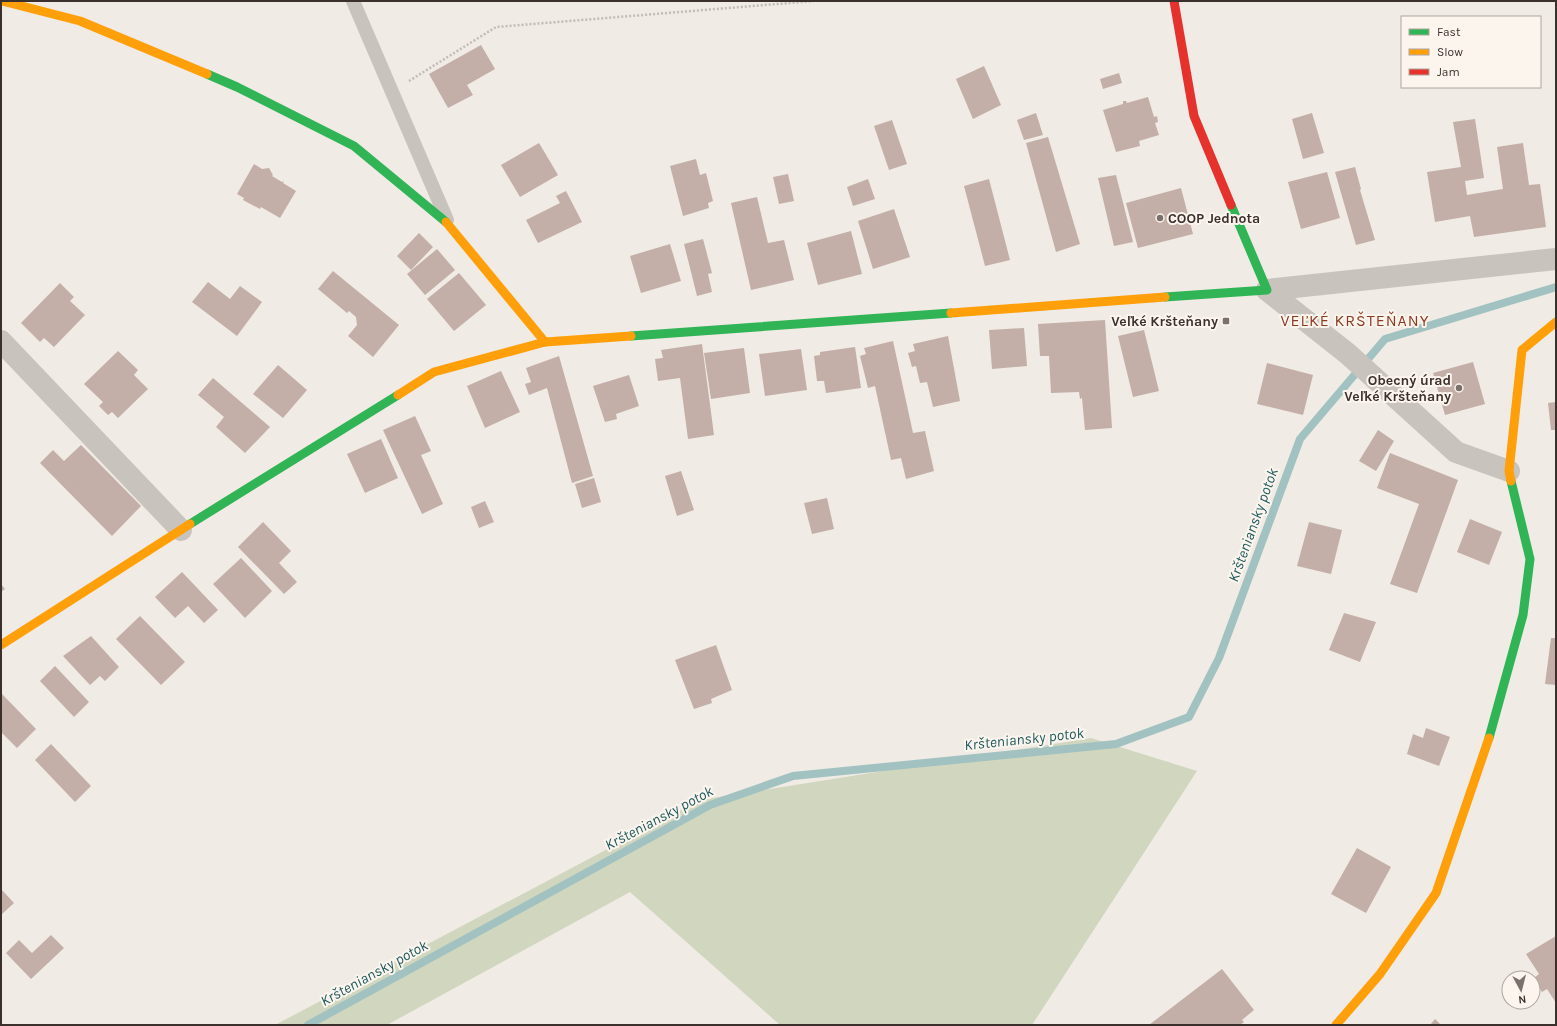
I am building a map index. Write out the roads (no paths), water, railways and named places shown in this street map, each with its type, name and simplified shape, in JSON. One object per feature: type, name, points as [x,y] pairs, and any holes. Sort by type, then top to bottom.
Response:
[{"type":"street","points":[[2,1],[80,21],[237,87],[354,146],[450,226],[545,342]]},
{"type":"street","points":[[1174,1],[1194,116],[1267,290],[1348,354],[1456,452],[1509,471]]},
{"type":"street","points":[[1,645],[181,530],[434,372],[545,342],[1267,290],[1556,259]]},
{"type":"street","points":[[1336,1025],[1380,974],[1436,893],[1482,761],[1523,615],[1530,559],[1509,471],[1522,350],[1556,322]]},
{"type":"street","points":[[1,341],[181,530]]},
{"type":"lane","points":[[353,1],[450,226]]},
{"type":"waterway","name":"Kršteniansky potok","points":[[308,1025],[710,805],[793,776],[1116,744],[1189,717],[1219,658],[1300,439],[1385,339],[1556,287]]},
{"type":"place","name":"COOP Jednota","points":[[1160,218]]},
{"type":"place","name":"Veľké Kršteňany","points":[[1226,321]]},
{"type":"place","name":"Obecný úrad Veľké Kršteňany","points":[[1459,388]]},
{"type":"district","name":"VEĽKÉ KRŠTEŇANY","points":[[1355,320]]}]
